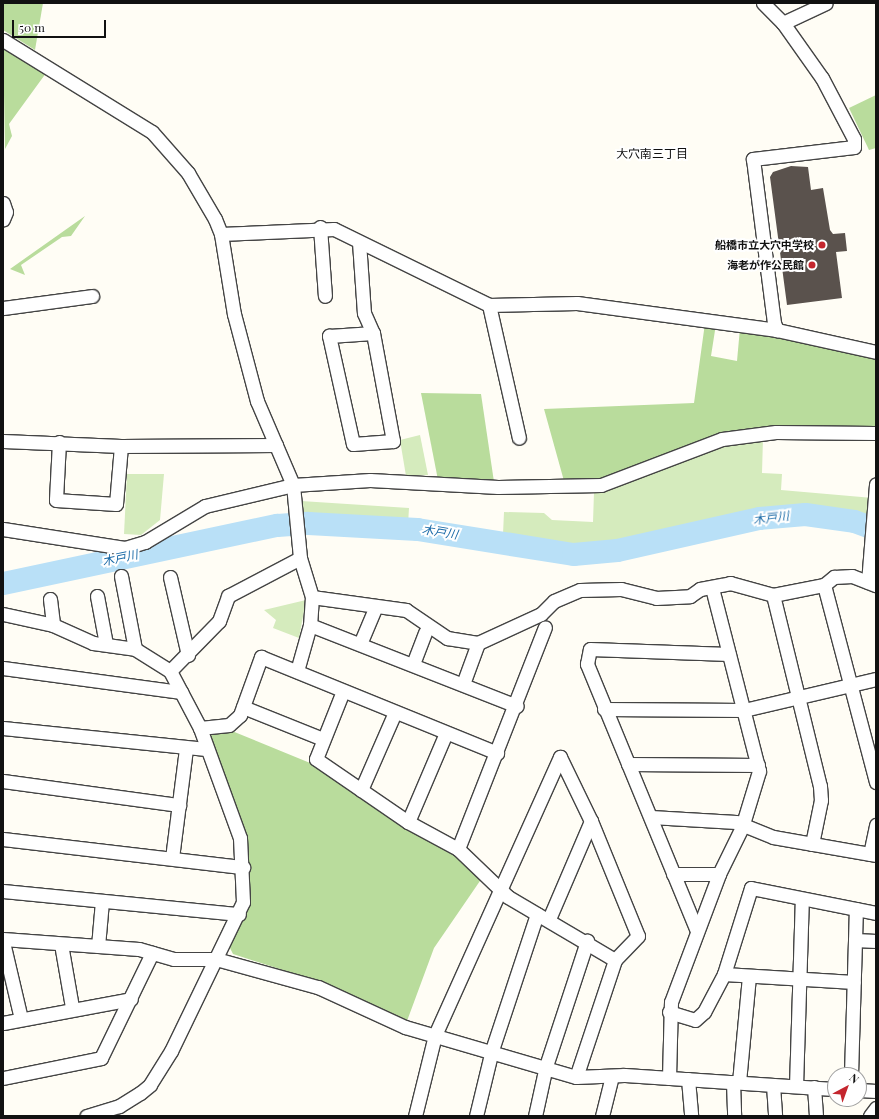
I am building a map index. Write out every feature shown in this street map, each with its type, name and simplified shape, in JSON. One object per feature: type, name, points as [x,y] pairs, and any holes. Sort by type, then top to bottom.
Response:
[{"type":"street","points":[[763,3],[783,23],[822,78],[854,139],[854,147],[753,159],[777,330]]},
{"type":"street","points":[[783,23],[826,3]]},
{"type":"street","points":[[3,40],[152,132],[200,190],[221,234],[234,314],[257,401],[293,485],[300,558],[312,597],[310,625],[297,672]]},
{"type":"street","points":[[3,203],[6,212],[3,219]]},
{"type":"street","points":[[221,234],[320,227],[334,229],[488,305],[577,303],[777,330],[876,352]]},
{"type":"street","points":[[320,227],[325,296]]},
{"type":"street","points":[[359,242],[364,312],[374,333],[393,441],[353,444],[329,336],[374,333]]},
{"type":"street","points":[[3,308],[92,296]]},
{"type":"street","points":[[488,305],[519,438]]},
{"type":"street","points":[[3,529],[125,548],[146,542],[205,506],[293,485],[370,480],[498,487],[601,485],[722,439],[776,432],[876,433]]},
{"type":"street","points":[[3,440],[121,446],[276,445]]},
{"type":"street","points":[[59,442],[56,500],[116,504],[121,446]]},
{"type":"street","points":[[312,597],[406,610],[447,638],[478,643],[541,614],[554,601],[580,590],[621,589],[656,598],[690,596],[730,583],[773,594],[824,585],[834,577],[871,575],[876,484]]},
{"type":"street","points":[[170,671],[188,655],[219,621],[228,596],[300,558]]},
{"type":"street","points":[[121,576],[135,649]]},
{"type":"street","points":[[170,578],[188,655]]},
{"type":"street","points":[[824,585],[849,685],[876,782]]},
{"type":"street","points":[[669,1078],[669,1012],[697,931],[719,874],[742,827],[757,787],[758,765],[712,588]]},
{"type":"street","points":[[773,594],[820,786],[821,800],[812,844]]},
{"type":"street","points":[[97,596],[106,644]]},
{"type":"street","points":[[50,599],[53,624]]},
{"type":"street","points":[[360,644],[376,606]]},
{"type":"street","points":[[3,614],[53,624],[78,638],[135,649],[170,671],[200,728],[206,749],[234,814],[243,867],[243,902],[161,1069],[150,1085],[122,1111],[86,1116]]},
{"type":"street","points":[[310,625],[413,664],[517,706]]},
{"type":"street","points":[[458,848],[517,706],[545,627]]},
{"type":"street","points":[[413,664],[425,632]]},
{"type":"street","points":[[463,684],[478,643]]},
{"type":"street","points":[[697,931],[651,817],[604,709],[587,664],[590,649],[729,654]]},
{"type":"street","points":[[200,728],[229,725],[243,706],[261,657],[497,753]]},
{"type":"street","points":[[3,668],[181,692]]},
{"type":"street","points":[[604,709],[744,710],[876,679]]},
{"type":"street","points":[[343,691],[316,759],[408,822],[458,848],[503,890],[537,914],[549,919],[587,941],[615,960]]},
{"type":"street","points":[[243,706],[323,740]]},
{"type":"street","points":[[361,790],[395,712]]},
{"type":"street","points":[[3,728],[206,749]]},
{"type":"street","points":[[408,822],[446,733]]},
{"type":"street","points":[[172,858],[186,748]]},
{"type":"street","points":[[415,1116],[435,1035],[503,890],[560,757],[591,821],[638,936],[615,960],[576,1077]]},
{"type":"street","points":[[628,764],[758,765]]},
{"type":"street","points":[[3,781],[179,805]]},
{"type":"street","points":[[651,817],[736,822],[742,827],[773,838],[873,855],[876,825]]},
{"type":"street","points":[[549,919],[591,821]]},
{"type":"street","points":[[3,839],[243,867]]},
{"type":"street","points":[[673,874],[719,874]]},
{"type":"street","points":[[669,1012],[695,1020],[704,1012],[724,974],[751,888],[876,913]]},
{"type":"street","points":[[3,891],[238,914]]},
{"type":"street","points":[[796,1086],[802,899]]},
{"type":"street","points":[[98,946],[102,901]]},
{"type":"street","points":[[851,1067],[856,909]]},
{"type":"street","points":[[476,1116],[492,1050],[537,914]]},
{"type":"street","points":[[855,940],[876,942]]},
{"type":"street","points":[[21,1019],[3,941],[98,946],[152,953],[174,959],[216,959],[318,988],[405,1027],[492,1050],[546,1066],[576,1077],[612,1076],[669,1078],[827,1088]]},
{"type":"street","points":[[535,1116],[546,1066],[587,941]]},
{"type":"street","points":[[61,944],[72,1007]]},
{"type":"street","points":[[3,1078],[101,1058],[131,999],[152,953]]},
{"type":"street","points":[[724,974],[749,978],[800,978],[854,982]]},
{"type":"street","points":[[734,1116],[736,1082],[749,978]]},
{"type":"street","points":[[3,1023],[72,1007],[131,999]]},
{"type":"street","points":[[602,1116],[612,1076]]},
{"type":"street","points":[[688,1079],[691,1116]]},
{"type":"street","points":[[772,1084],[775,1116]]},
{"type":"street","points":[[814,1087],[816,1116]]},
{"type":"street","points":[[870,1116],[876,1108]]},
{"type":"green space","points":[[3,3],[43,3],[35,50],[3,30]]},
{"type":"green space","points":[[3,40],[49,69],[9,124],[12,136],[5,149]]},
{"type":"green space","points":[[876,95],[876,148],[869,150],[849,108]]},
{"type":"green space","points":[[85,216],[71,236],[62,237],[21,265],[25,275],[10,269]]},
{"type":"green space","points":[[705,323],[716,324],[711,356],[737,361],[740,328],[876,358],[876,428],[776,429],[602,478],[564,481],[544,409],[694,403]]},
{"type":"green space","points":[[421,393],[481,394],[494,482],[438,480]]},
{"type":"green space","points":[[420,435],[428,475],[406,476],[400,440]]},
{"type":"green space","points":[[763,438],[762,473],[782,474],[781,490],[873,498],[867,518],[807,506],[625,541],[571,546],[503,534],[504,512],[544,513],[552,520],[593,522],[594,492],[723,442]]},
{"type":"green space","points":[[127,474],[164,474],[160,520],[141,535],[124,534]]},
{"type":"green space","points":[[301,501],[409,508],[408,525],[304,517]]},
{"type":"green space","points":[[306,600],[299,638],[273,628],[276,620],[264,610]]},
{"type":"green space","points":[[232,731],[315,765],[456,852],[482,878],[434,948],[407,1021],[320,982],[233,954],[228,944],[247,866],[209,740],[212,734]]},
{"type":"building","points":[[791,166],[808,167],[811,190],[823,188],[830,230],[833,234],[845,233],[847,251],[836,252],[842,298],[787,305],[770,177],[773,172]]},
{"type":"waterway","name":"木戸川","points":[[3,583],[277,525],[308,523],[417,529],[573,554],[617,550],[759,518],[805,514],[854,521],[876,529]]},
{"type":"place","name":"船橋市立大穴中学校","points":[[822,245]]},
{"type":"place","name":"海老が作公民館","points":[[812,265]]},
{"type":"district","name":"大穴南三丁目","points":[[652,154]]}]
